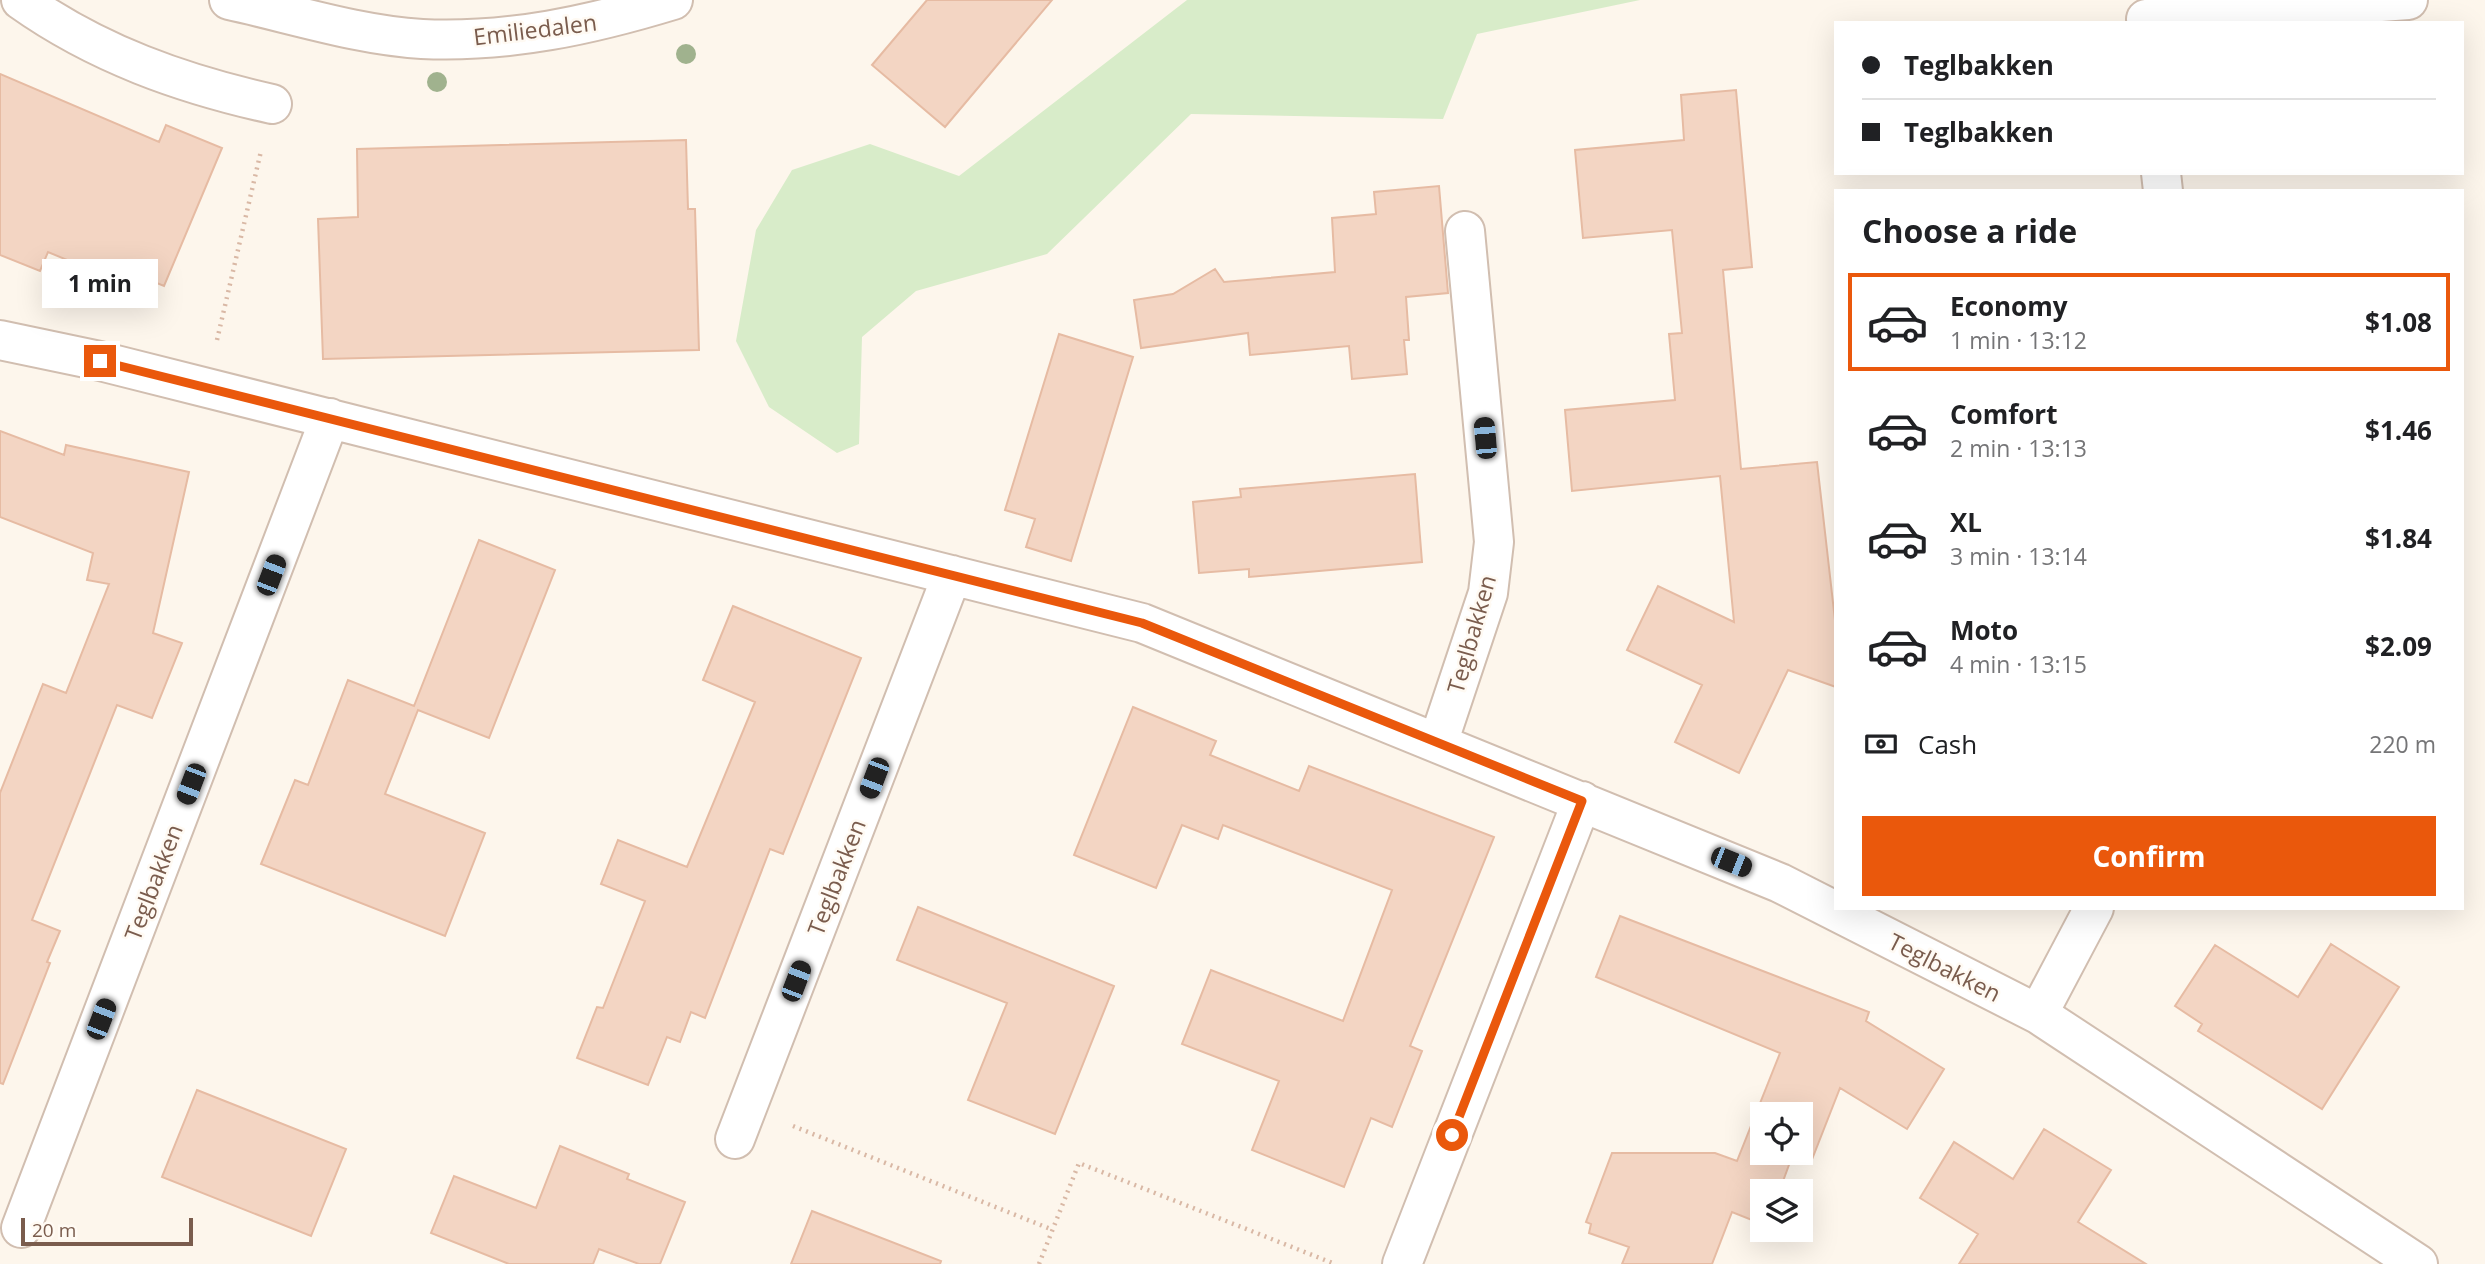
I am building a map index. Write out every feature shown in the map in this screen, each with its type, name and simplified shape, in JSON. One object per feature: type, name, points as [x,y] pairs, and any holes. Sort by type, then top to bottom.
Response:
[{"type":"street","points":[[21,0],[48,19],[128,61],[230,95],[272,104]]},
{"type":"street","name":"Emiliedalen","points":[[229,0],[357,29],[421,39],[499,39],[600,22],[673,0]]},
{"type":"street","points":[[2146,14],[2408,0]]},
{"type":"street","name":"Teglbakken","points":[[1438,743],[1488,593],[1494,542],[1465,230]]},
{"type":"street","name":"Teglbakken","points":[[0,340],[100,361],[1142,623],[1780,883],[2038,1014],[2418,1264]]},
{"type":"street","name":"Teglbakken","points":[[21,1228],[330,418]]},
{"type":"street","name":"Teglbakken","points":[[741,1123],[952,575]]},
{"type":"street","points":[[1402,1264],[1582,801]]},
{"type":"street","points":[[2038,1014],[2093,910]]},
{"type":"path","points":[[216,344],[248,205]]},
{"type":"path","points":[[741,1123],[1053,1230]]},
{"type":"path","points":[[1040,1264],[1079,1163],[1335,1264]]},
{"type":"green space","points":[[1187,0],[1640,0],[1477,34],[1443,119],[1191,114],[1047,254],[916,291],[862,337],[859,444],[837,453],[769,407],[736,341],[756,230],[792,170],[870,144],[959,176]]},
{"type":"building","points":[[927,0],[1052,0],[945,127],[872,65]]},
{"type":"building","points":[[0,74],[159,142],[166,125],[222,148],[164,286],[108,263],[103,275],[48,252],[40,271],[0,255]]},
{"type":"building","points":[[1736,90],[1752,267],[1723,270],[1741,469],[1817,462],[1834,611],[1834,686],[1788,670],[1739,773],[1675,742],[1702,685],[1627,650],[1658,586],[1734,622],[1720,476],[1572,491],[1565,410],[1675,400],[1669,334],[1682,333],[1672,230],[1583,238],[1575,150],[1684,140],[1681,95]]},
{"type":"building","points":[[686,140],[688,209],[695,209],[699,350],[323,359],[318,219],[358,217],[357,149]]},
{"type":"building","points":[[1439,186],[1448,293],[1406,297],[1409,340],[1404,340],[1407,374],[1352,379],[1349,346],[1250,355],[1248,333],[1141,348],[1134,300],[1173,294],[1215,269],[1224,282],[1335,272],[1332,218],[1376,214],[1374,192]]},
{"type":"building","points":[[1059,334],[1133,357],[1071,561],[1026,547],[1035,519],[1005,510]]},
{"type":"building","points":[[0,431],[64,455],[66,445],[189,472],[153,633],[182,643],[152,718],[117,705],[32,920],[60,931],[3,1084],[0,1083],[0,793],[43,684],[66,693],[109,584],[87,580],[93,553],[0,517]]},
{"type":"building","points":[[1415,474],[1422,562],[1249,577],[1249,569],[1199,573],[1193,502],[1241,497],[1240,489]]},
{"type":"building","points":[[479,540],[555,570],[489,738],[418,710],[385,794],[485,833],[445,936],[261,864],[295,780],[308,785],[348,680],[414,706]]},
{"type":"building","points":[[733,606],[861,658],[783,854],[770,849],[705,1018],[691,1012],[680,1042],[667,1037],[648,1085],[577,1058],[597,1007],[603,1008],[645,901],[601,884],[618,840],[687,867],[755,702],[703,680]]},
{"type":"building","points":[[1133,707],[1216,741],[1210,755],[1299,791],[1309,766],[1494,837],[1410,1046],[1422,1051],[1392,1127],[1371,1118],[1344,1187],[1252,1150],[1279,1081],[1182,1044],[1211,970],[1343,1021],[1392,890],[1223,825],[1218,839],[1182,825],[1156,888],[1074,855]]},
{"type":"building","points":[[918,907],[1114,986],[1055,1134],[968,1100],[1007,1003],[897,960]]},
{"type":"building","points":[[1620,916],[1869,1012],[1866,1021],[1944,1069],[1907,1129],[1840,1088],[1813,1157],[1813,1102],[1760,1102],[1780,1053],[1596,977]]},
{"type":"building","points":[[2331,944],[2399,987],[2322,1109],[2198,1031],[2202,1024],[2175,1006],[2215,945],[2298,997]]},
{"type":"building","points":[[197,1090],[346,1149],[311,1236],[162,1177]]},
{"type":"building","points":[[1750,1128],[1750,1165],[1789,1165],[1784,1179],[1750,1179],[1750,1219],[1732,1212],[1712,1264],[1622,1264],[1629,1247],[1589,1233],[1591,1224],[1586,1222],[1612,1153],[1715,1153],[1737,1161]]},
{"type":"building","points":[[2044,1129],[2111,1170],[2078,1222],[2146,1264],[1959,1264],[1978,1234],[1920,1198],[1954,1142],[2013,1179]]},
{"type":"building","points":[[560,1146],[629,1174],[627,1179],[685,1202],[660,1264],[639,1264],[599,1249],[593,1264],[509,1264],[431,1233],[454,1176],[536,1208]]},
{"type":"building","points":[[812,1211],[941,1261],[940,1264],[791,1264]]},
{"type":"route","points":[[100,361],[1142,623],[1582,801],[1452,1135]]}]
